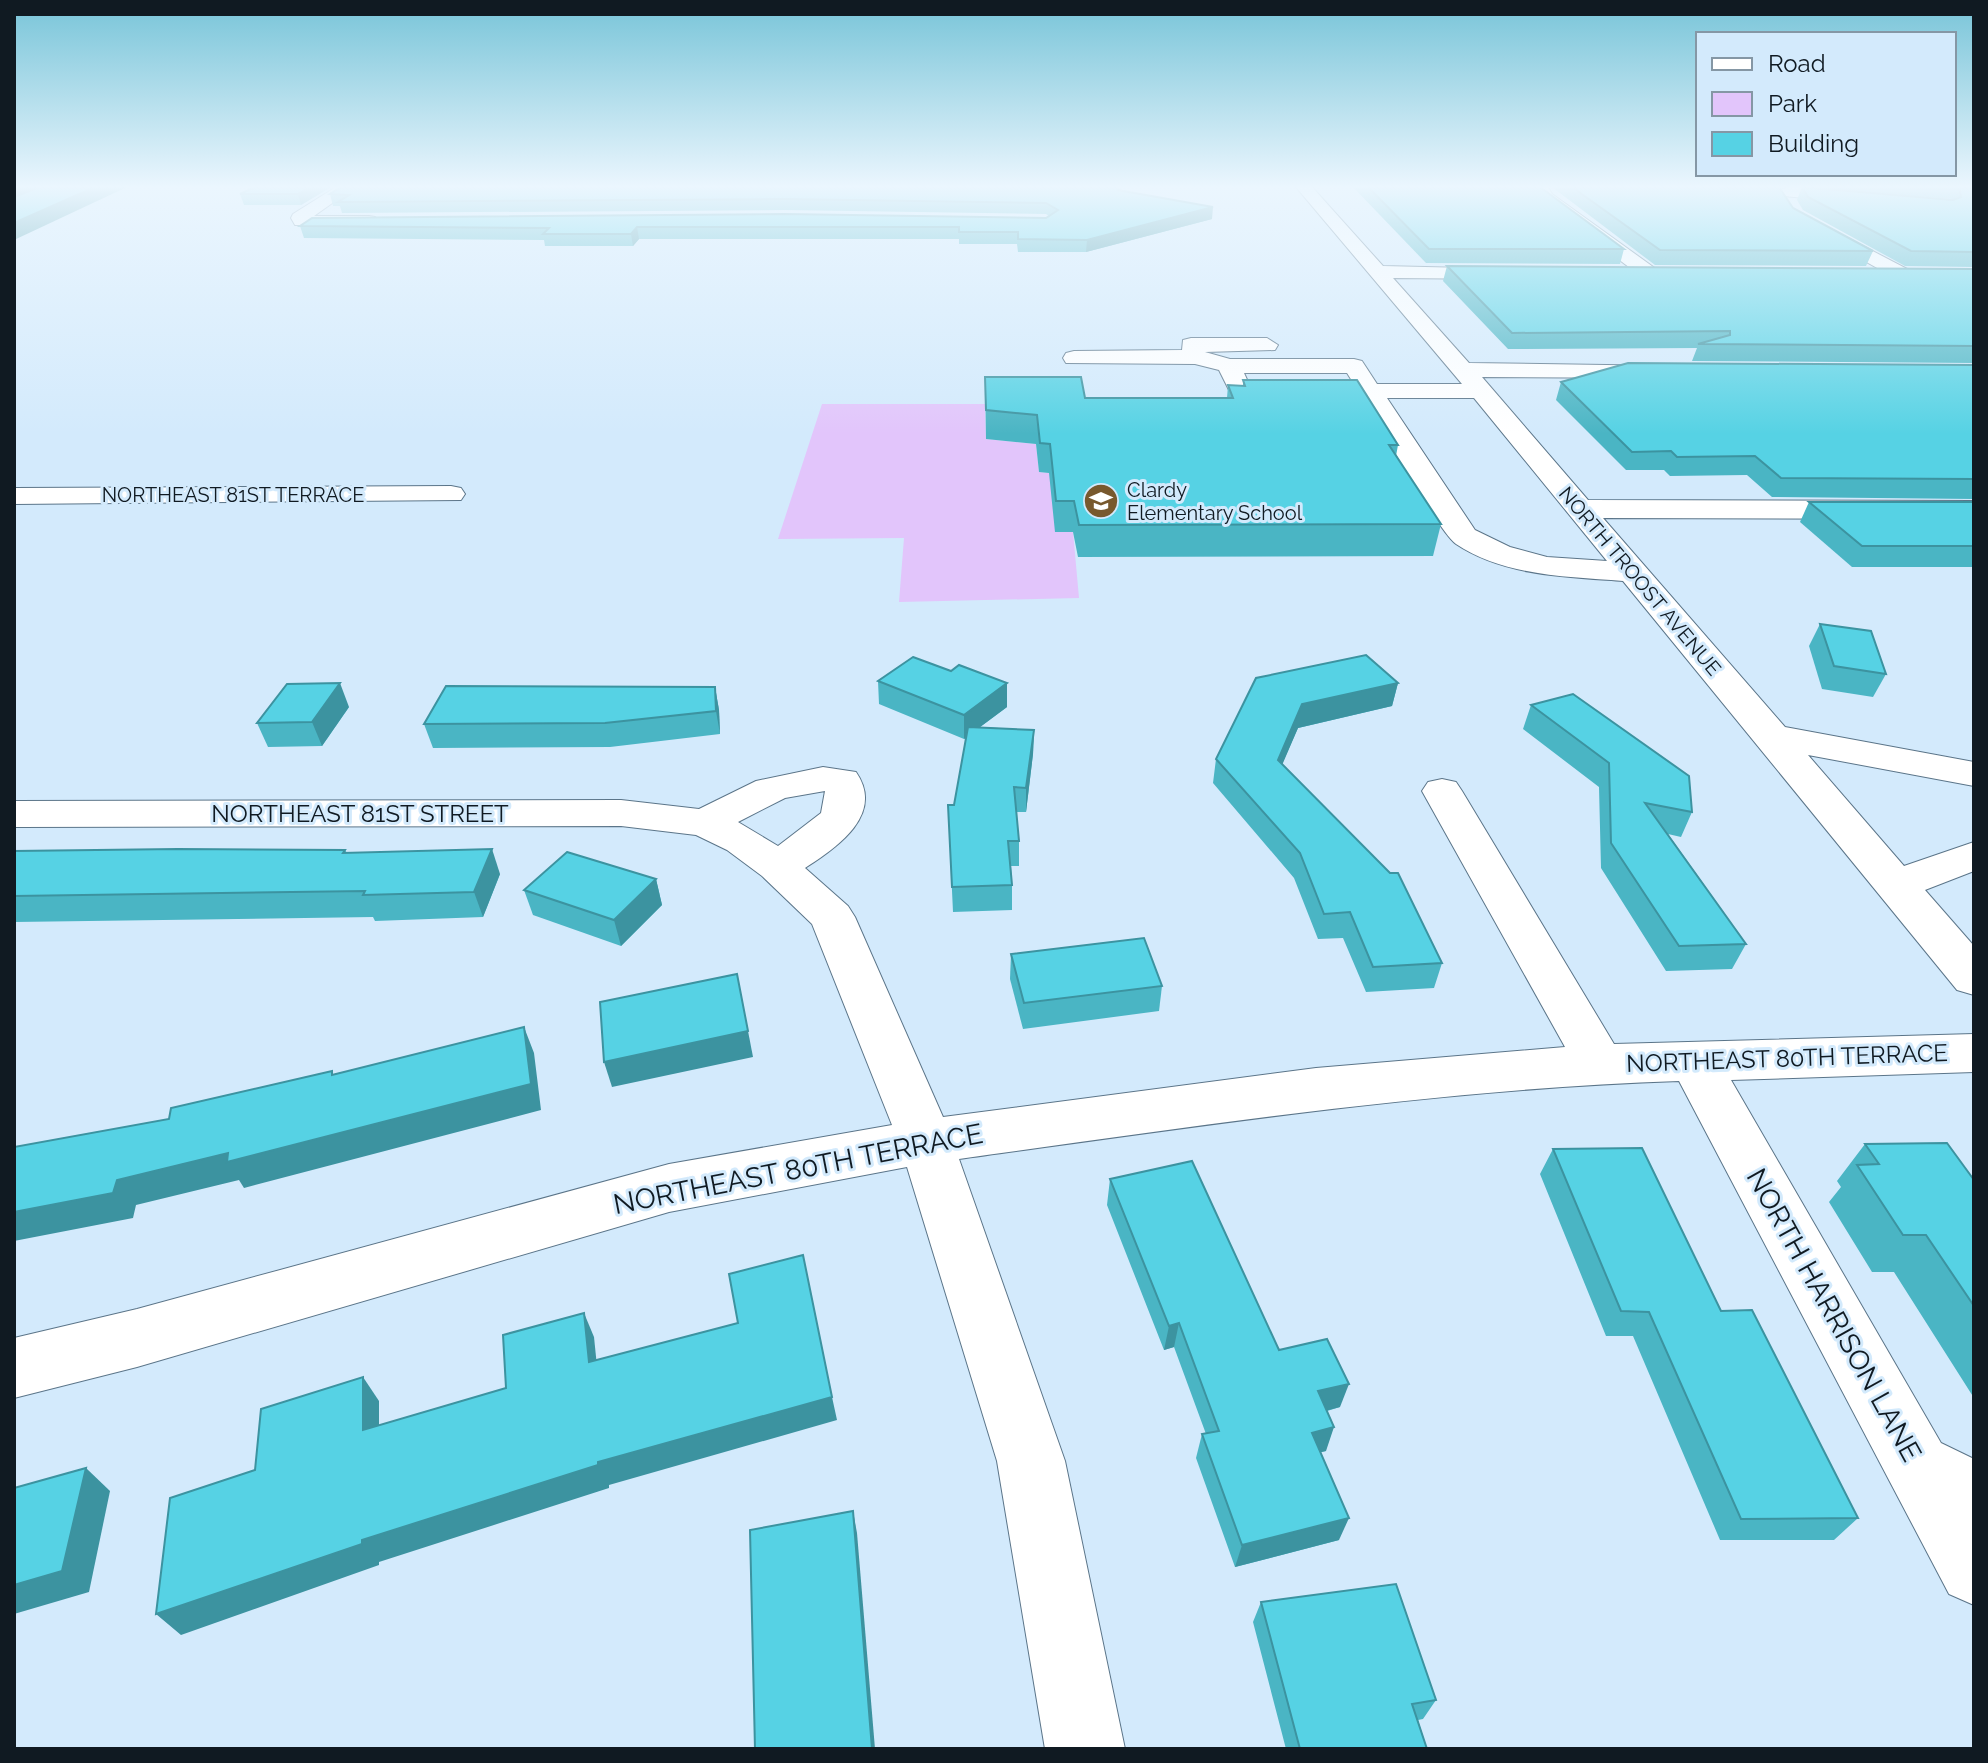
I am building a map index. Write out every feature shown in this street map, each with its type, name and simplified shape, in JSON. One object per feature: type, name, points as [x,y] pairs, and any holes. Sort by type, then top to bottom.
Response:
[{"type":"street","name":"NORTH TROOST AVENUE","points":[[1375,269],[1472,380],[1974,978]]},
{"type":"street","points":[[1619,273],[1657,273],[1652,269]]},
{"type":"street","points":[[1855,274],[1909,274],[1900,269]]},
{"type":"street","points":[[1377,272],[1529,273]]},
{"type":"street","points":[[1074,358],[1339,344],[1464,536],[1499,553],[1546,566],[1632,572]]},
{"type":"street","points":[[1194,351],[1229,366],[1354,366]]},
{"type":"street","points":[[1229,366],[1240,391],[1370,391],[1472,380],[1686,371]]},
{"type":"street","name":"NORTHEAST 81ST TERRACE","points":[[14,496],[451,494]]},
{"type":"street","points":[[1578,509],[1974,510]]},
{"type":"street","points":[[1770,736],[1974,774]]},
{"type":"street","points":[[705,823],[782,783],[815,776],[842,780],[848,791],[844,810],[829,832],[777,866]]},
{"type":"street","name":"NORTHEAST 80TH TERRACE","points":[[1442,791],[1600,1064]]},
{"type":"street","name":"NORTHEAST 81ST STREET","points":[[14,814],[621,813],[705,823],[742,841],[777,866],[832,917],[926,1141],[1031,1461],[1085,1749]]},
{"type":"street","points":[[1895,885],[1974,856]]},
{"type":"street","name":"NORTHEAST 80TH TERRACE","points":[[14,1368],[137,1338],[669,1188],[926,1141],[1316,1089],[1600,1064],[1974,1053]]},
{"type":"street","name":"NORTH HARRISON LANE","points":[[1694,1061],[1946,1481],[1974,1569]]},
{"type":"green space","points":[[822,404],[985,404],[986,439],[1036,444],[1039,472],[1049,473],[1073,532],[1079,598],[899,602],[904,538],[778,539]]},
{"type":"building","points":[[1450,269],[1974,269],[1974,346],[1698,344],[1730,335],[1730,331],[1512,333]]},
{"type":"building","points":[[1628,363],[1974,365],[1974,479],[1781,478],[1755,456],[1677,457],[1671,451],[1632,452],[1561,382]]},
{"type":"building","points":[[985,377],[1081,377],[1085,398],[1233,398],[1228,385],[1245,386],[1243,380],[1357,380],[1398,445],[1389,445],[1441,524],[1079,525],[1074,501],[1056,501],[1050,444],[1040,443],[1037,415],[986,410]]},
{"type":"building","points":[[1809,502],[1974,502],[1974,546],[1862,546]]},
{"type":"building","points":[[1820,624],[1871,631],[1886,674],[1834,666]]},
{"type":"building","points":[[1366,655],[1398,683],[1302,704],[1278,760],[1390,873],[1398,873],[1442,963],[1373,967],[1350,912],[1324,914],[1300,853],[1216,759],[1256,678]]},
{"type":"building","points":[[913,657],[951,671],[959,665],[1007,683],[964,715],[878,681]]},
{"type":"building","points":[[340,683],[312,722],[257,723],[287,684]]},
{"type":"building","points":[[446,686],[715,687],[716,711],[605,723],[424,724]]},
{"type":"building","points":[[1573,694],[1689,776],[1692,812],[1645,803],[1746,944],[1679,946],[1611,843],[1609,763],[1531,705]]},
{"type":"building","points":[[968,727],[1034,730],[1026,788],[1014,787],[1019,841],[1008,841],[1012,885],[952,887],[948,805],[954,805]]},
{"type":"building","points":[[492,849],[474,892],[14,896],[14,851],[345,850],[343,853]]},
{"type":"building","points":[[567,852],[656,879],[614,920],[524,890]]},
{"type":"building","points":[[1144,938],[1162,986],[1024,1003],[1011,954]]},
{"type":"building","points":[[737,974],[748,1031],[604,1062],[600,1002]]},
{"type":"building","points":[[524,1027],[531,1084],[227,1162],[228,1153],[117,1180],[113,1193],[14,1212],[14,1147],[169,1119],[171,1108],[332,1071],[332,1075]]},
{"type":"building","points":[[1947,1143],[1974,1180],[1974,1306],[1926,1235],[1903,1235],[1857,1165],[1879,1164],[1865,1144]]},
{"type":"building","points":[[1642,1148],[1721,1311],[1752,1310],[1858,1518],[1741,1519],[1649,1312],[1621,1311],[1553,1149]]},
{"type":"building","points":[[1192,1161],[1279,1350],[1327,1339],[1349,1384],[1318,1391],[1334,1427],[1312,1433],[1349,1518],[1242,1545],[1202,1434],[1219,1431],[1179,1323],[1169,1326],[1110,1179]]},
{"type":"building","points":[[803,1255],[832,1397],[598,1462],[598,1465],[362,1540],[362,1544],[156,1614],[170,1498],[255,1470],[261,1409],[363,1377],[363,1430],[506,1388],[503,1335],[584,1313],[589,1362],[738,1323],[729,1274]]},
{"type":"building","points":[[86,1468],[62,1571],[14,1585],[14,1488]]},
{"type":"building","points":[[853,1511],[872,1749],[755,1749],[750,1530]]},
{"type":"building","points":[[1396,1584],[1436,1700],[1412,1704],[1427,1749],[1300,1749],[1261,1602]]},
{"type":"place","name":"Clardy Elementary School","points":[[1101,501]]}]
